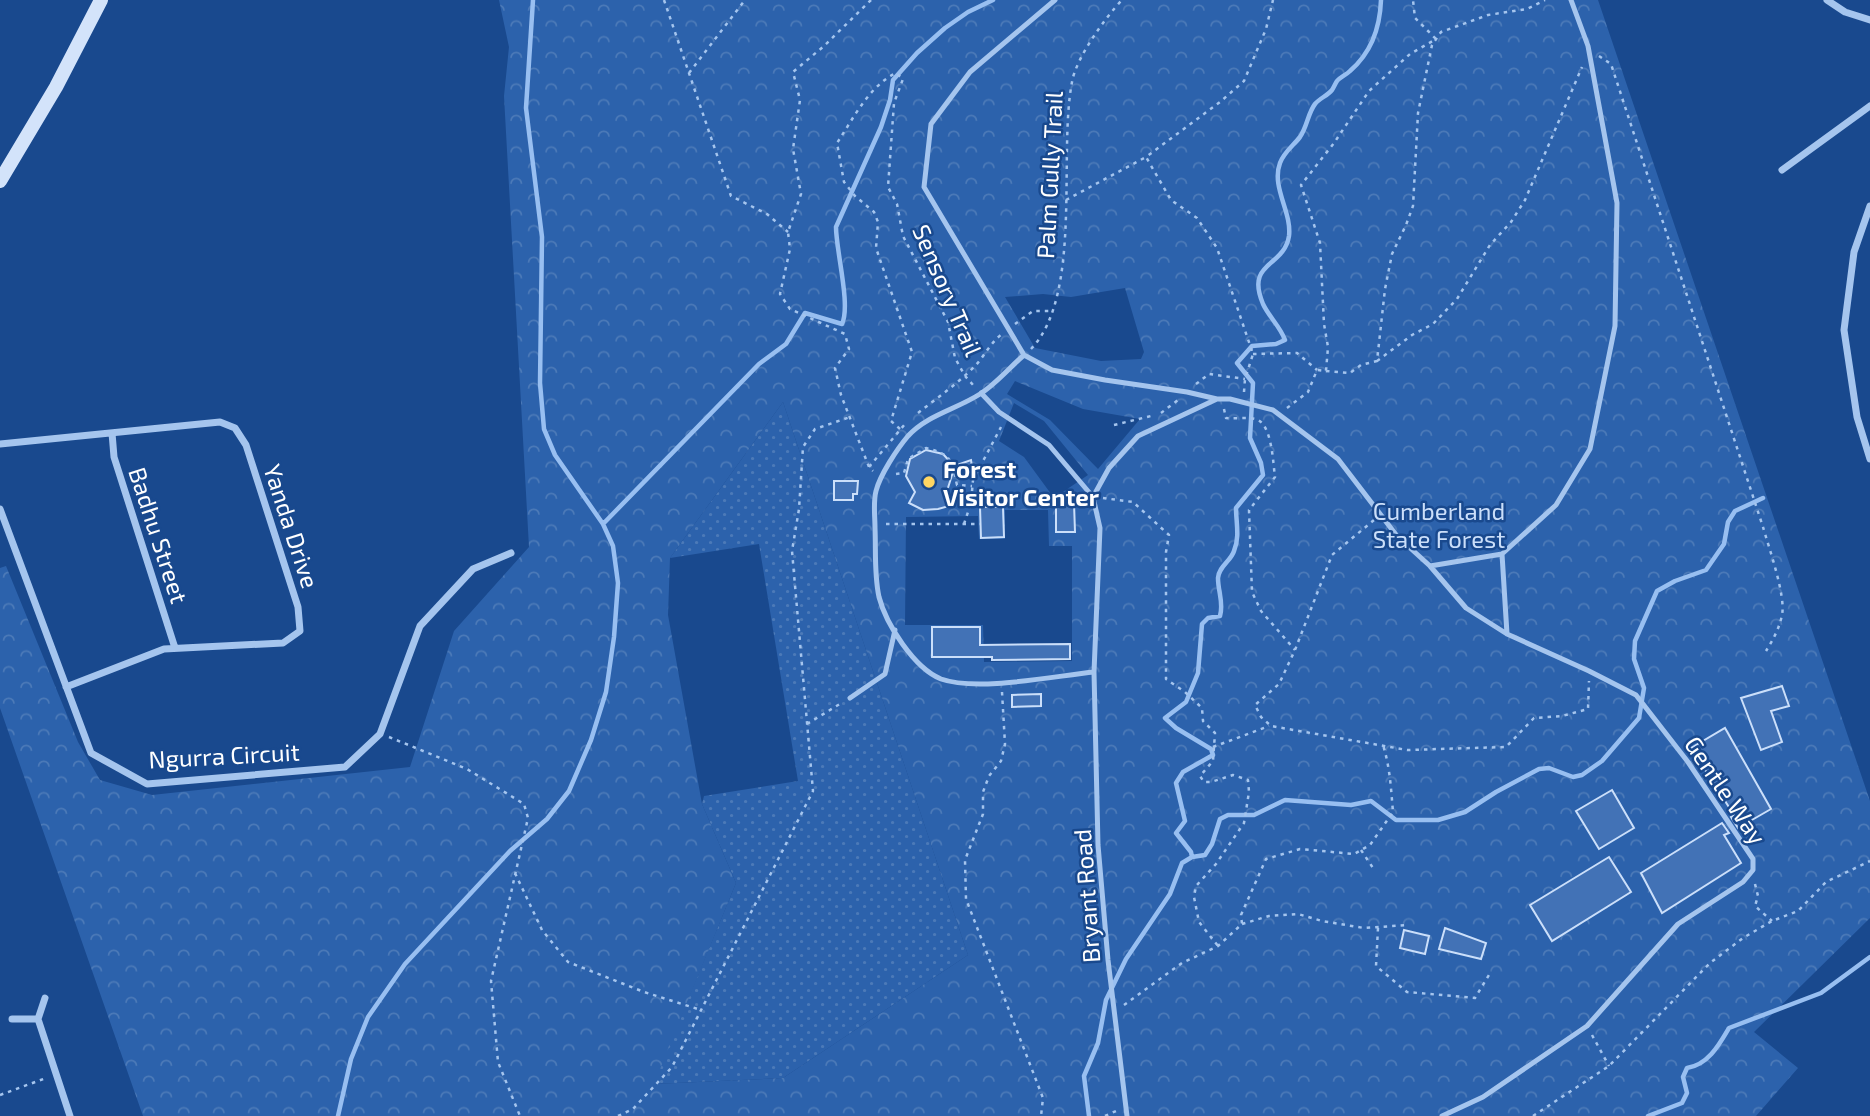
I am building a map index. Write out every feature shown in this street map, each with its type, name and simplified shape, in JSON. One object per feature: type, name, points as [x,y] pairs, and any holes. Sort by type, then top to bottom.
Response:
[{"type":"street","points":[[0,181],[57,87],[101,0]]},
{"type":"street","points":[[1827,0],[1845,12],[1870,20]]},
{"type":"street","points":[[1782,170],[1870,106]]},
{"type":"street","points":[[1870,206],[1854,252],[1844,330],[1857,417],[1870,459]]},
{"type":"street","name":"Yanda Drive","points":[[0,444],[220,422],[235,428],[246,445],[298,607],[300,631],[283,643],[164,649],[66,687]]},
{"type":"street","name":"Badhu Street","points":[[111,433],[114,457],[175,648]]},
{"type":"street","name":"Ngurra Circuit","points":[[0,509],[90,752],[147,784],[345,766],[380,734],[420,626],[473,569],[511,553]]},
{"type":"street","points":[[45,998],[38,1019],[70,1116]]},
{"type":"street","points":[[12,1019],[38,1019]]},
{"type":"lane","points":[[1055,0],[970,72],[931,124],[924,187],[1024,355],[1052,370],[1230,399]]},
{"type":"lane","points":[[1430,566],[1502,554],[1556,505],[1590,449],[1615,326],[1617,203],[1588,46],[1572,0]]},
{"type":"lane","points":[[1024,355],[981,393],[927,421],[908,436],[881,477],[875,494],[876,574],[880,600],[914,659],[927,673],[945,680],[978,684],[1094,673]]},
{"type":"lane","points":[[981,393],[1006,417],[1049,445],[1093,497],[1109,468],[1138,436],[1217,399]]},
{"type":"lane","name":"Gentle Way","points":[[1230,399],[1273,410],[1338,459],[1397,536],[1430,566],[1466,608],[1507,634],[1636,695],[1689,762],[1754,859],[1753,870],[1743,882],[1678,924],[1587,1026],[1483,1097],[1443,1116]]},
{"type":"lane","name":"Bryant Road","points":[[1093,497],[1100,528],[1094,673],[1098,845],[1108,960],[1127,1116]]},
{"type":"lane","points":[[1502,554],[1507,634]]},
{"type":"lane","points":[[850,698],[885,674],[895,630]]},
{"type":"path","points":[[664,0],[731,196],[766,214],[788,232]]},
{"type":"path","points":[[689,73],[745,0]]},
{"type":"path","points":[[871,0],[793,72],[800,100],[793,149],[802,194],[788,232],[790,248],[780,294],[790,309],[845,334],[849,349],[835,368],[841,395],[869,467],[881,477],[904,473],[908,459],[926,448],[944,453],[954,464],[957,485],[972,486]]},
{"type":"path","name":"Palm Gully Trail","points":[[1024,355],[1034,347],[1056,306],[1066,236],[1066,160],[1072,80],[1085,52],[1122,0]]},
{"type":"path","points":[[1066,200],[1146,157],[1244,81],[1266,29],[1273,0]]},
{"type":"path","points":[[1413,0],[1415,18],[1436,39]]},
{"type":"path","points":[[1253,354],[1297,352],[1317,370],[1350,373],[1361,365],[1377,361],[1392,254],[1413,206],[1418,113],[1432,45],[1441,32],[1488,15],[1527,9],[1545,0]]},
{"type":"path","points":[[1326,371],[1328,347],[1324,324],[1320,243],[1301,185],[1334,143],[1369,91],[1410,54],[1436,39]]},
{"type":"path","name":"Sensory Trail","points":[[899,428],[891,421],[912,352],[876,248],[878,222],[874,212],[844,182],[837,143],[868,97],[885,78],[896,73],[903,79],[894,103],[888,187],[897,204],[903,236],[948,322],[955,358],[965,376],[981,393]]},
{"type":"path","points":[[1146,157],[1171,200],[1197,219],[1217,248],[1253,354],[1245,385]]},
{"type":"path","points":[[918,413],[965,376],[984,357],[993,340],[1033,311],[1053,311]]},
{"type":"path","points":[[1279,415],[1308,392],[1317,370]]},
{"type":"path","points":[[1114,425],[1160,414],[1209,374],[1245,379]]},
{"type":"path","points":[[1230,399],[1224,409],[1226,418],[1256,419],[1265,425],[1275,477],[1249,510],[1252,592],[1268,619],[1295,650]]},
{"type":"path","points":[[618,1116],[633,1109],[672,1067],[813,791],[792,551],[799,509],[803,447],[815,429],[850,417]]},
{"type":"path","points":[[964,524],[971,503],[973,480],[1006,417]]},
{"type":"path","points":[[869,467],[899,428],[908,421]]},
{"type":"path","points":[[899,428],[908,436]]},
{"type":"path","points":[[1093,497],[1133,502],[1169,535],[1166,552],[1166,679],[1202,708],[1203,721],[1215,733],[1213,761],[1200,776],[1204,782],[1233,775],[1248,780],[1249,792],[1244,823],[1216,864],[1196,886],[1194,897],[1199,922],[1218,947]]},
{"type":"path","points":[[971,503],[985,507]]},
{"type":"path","points":[[1271,726],[1261,717],[1255,705],[1279,684],[1332,555],[1381,513]]},
{"type":"path","points":[[875,524],[981,524]]},
{"type":"path","points":[[1213,747],[1271,726],[1407,750],[1507,747],[1534,718],[1562,716],[1588,709],[1589,671]]},
{"type":"path","points":[[1001,682],[1005,744],[1001,761],[989,776],[982,792],[983,814],[965,860],[966,899],[1043,1098],[1041,1116]]},
{"type":"path","points":[[807,724],[850,698]]},
{"type":"path","points":[[380,734],[467,769],[524,804],[528,818],[491,981],[498,1062],[520,1116]]},
{"type":"path","points":[[1242,923],[1241,915],[1266,859],[1300,849],[1354,855],[1370,845],[1393,813],[1389,790],[1390,768],[1383,745]]},
{"type":"path","points":[[1361,850],[1373,868]]},
{"type":"path","points":[[1533,1116],[1609,1066],[1710,963],[1743,938],[1798,911],[1826,881],[1870,861]]},
{"type":"path","points":[[1753,870],[1758,896],[1755,906],[1772,922]]},
{"type":"path","points":[[515,873],[542,930],[568,962],[644,992],[701,1010]]},
{"type":"path","points":[[1114,1009],[1182,963],[1218,947],[1242,923],[1269,916],[1298,914],[1322,921],[1378,928],[1407,925]]},
{"type":"path","points":[[1378,928],[1376,966],[1407,992],[1475,998],[1489,975]]},
{"type":"path","points":[[1587,1026],[1609,1066]]},
{"type":"path","points":[[0,1095],[56,1075]]},
{"type":"green space","name":"Cumberland State Forest","points":[[499,0],[1598,0],[1870,801],[1870,918],[1754,1032],[1798,1068],[1756,1116],[143,1116],[0,708],[0,568],[6,566],[78,742],[100,780],[152,795],[410,767],[454,631],[529,547],[504,96],[509,47]],"holes":[[[1125,288],[1144,352],[1141,359],[1101,361],[1035,348],[1005,297],[1043,294],[1071,297]],[[1015,381],[1083,409],[1140,419],[1098,469],[1050,420],[1007,394]],[[783,402],[968,955],[783,1078],[654,1084],[736,883],[702,804],[668,615],[670,558]],[[1014,403],[1044,421],[1088,475],[1054,498],[1024,457],[999,441]],[[926,450],[948,459],[952,464],[953,476],[945,492],[952,505],[930,509],[909,503],[915,492],[906,476],[910,460]],[[1056,503],[1074,503],[1074,532],[1056,532]],[[980,507],[1003,507],[1004,537],[981,537]],[[1005,510],[1048,510],[1049,546],[1072,546],[1072,661],[984,662],[983,625],[905,625],[906,517],[978,516],[979,539],[1005,539]],[[1782,686],[1789,706],[1771,711],[1782,742],[1761,750],[1742,698]],[[1725,729],[1771,809],[1741,826],[1692,747]],[[1612,790],[1634,828],[1599,849],[1577,811]],[[1718,826],[1662,912],[1641,873]],[[1609,857],[1630,892],[1552,941],[1530,905]]]},
{"type":"green space","points":[[783,402],[968,955],[783,1078],[653,1084],[736,883],[702,804],[704,796],[798,781],[759,544],[670,558]]},
{"type":"building","name":"Forest Visitor Center","points":[[926,450],[943,454],[954,466],[971,460],[973,474],[953,472],[946,494],[953,505],[923,510],[909,503],[915,492],[906,476],[910,459]]},
{"type":"building","points":[[834,481],[858,481],[857,494],[853,494],[853,500],[834,500]]},
{"type":"building","points":[[1056,503],[1074,503],[1075,532],[1056,532]]},
{"type":"building","points":[[980,507],[1003,507],[1004,537],[981,538]]},
{"type":"building","points":[[932,627],[980,627],[980,645],[1070,644],[1070,659],[992,660],[992,657],[932,657]]},
{"type":"building","points":[[1782,686],[1789,706],[1771,711],[1782,742],[1761,750],[1741,698]]},
{"type":"building","points":[[1041,694],[1041,706],[1012,707],[1012,695]]},
{"type":"building","points":[[1725,728],[1771,809],[1738,828],[1731,817],[1734,815],[1691,748]]},
{"type":"building","points":[[1612,790],[1634,828],[1599,849],[1576,811]]},
{"type":"building","points":[[1722,823],[1729,833],[1724,835],[1741,863],[1662,913],[1641,873]]},
{"type":"building","points":[[1609,857],[1631,892],[1552,941],[1530,905]]},
{"type":"building","points":[[1445,928],[1486,943],[1481,959],[1439,949]]},
{"type":"building","points":[[1404,930],[1429,936],[1425,954],[1400,948]]},
{"type":"waterway","points":[[338,1116],[351,1059],[368,1017],[405,964],[510,851],[547,819],[569,791],[591,740],[606,692],[618,583],[613,546],[603,524],[555,455],[544,429],[540,383],[542,237],[526,108],[533,0]]},
{"type":"waterway","points":[[603,524],[759,364],[786,344],[805,313],[842,324],[845,304],[836,227],[881,127],[893,80],[917,53],[945,28],[968,12],[993,0]]},
{"type":"waterway","points":[[1089,1116],[1084,1076],[1098,1043],[1106,1000],[1126,959],[1170,894],[1182,863],[1192,857],[1176,833],[1185,821],[1176,783],[1183,772],[1213,755],[1211,749],[1176,728],[1165,718],[1186,702],[1198,673],[1202,624],[1208,618],[1220,616],[1218,578],[1220,570],[1236,546],[1236,508],[1263,475],[1250,438],[1253,383],[1237,363],[1252,346],[1276,344],[1285,340],[1265,309],[1259,290],[1262,272],[1280,254],[1289,236],[1288,218],[1278,181],[1280,163],[1302,133],[1315,104],[1330,92],[1369,48],[1379,20],[1381,0]]},
{"type":"waterway","points":[[1192,857],[1205,855],[1212,844],[1220,819],[1228,815],[1254,815],[1285,800],[1351,805],[1371,801],[1396,820],[1438,820],[1465,812],[1539,769],[1549,768],[1573,777],[1582,775],[1602,761],[1639,718],[1644,688],[1634,659],[1635,641],[1657,591],[1675,581],[1706,570],[1724,544],[1728,522],[1735,511],[1763,498]]},
{"type":"waterway","points":[[1648,1116],[1682,1103],[1687,1093],[1683,1077],[1687,1068],[1707,1059],[1729,1028],[1821,993],[1870,957]]},
{"type":"place","name":"Forest Visitor Center","points":[[929,482]]}]
